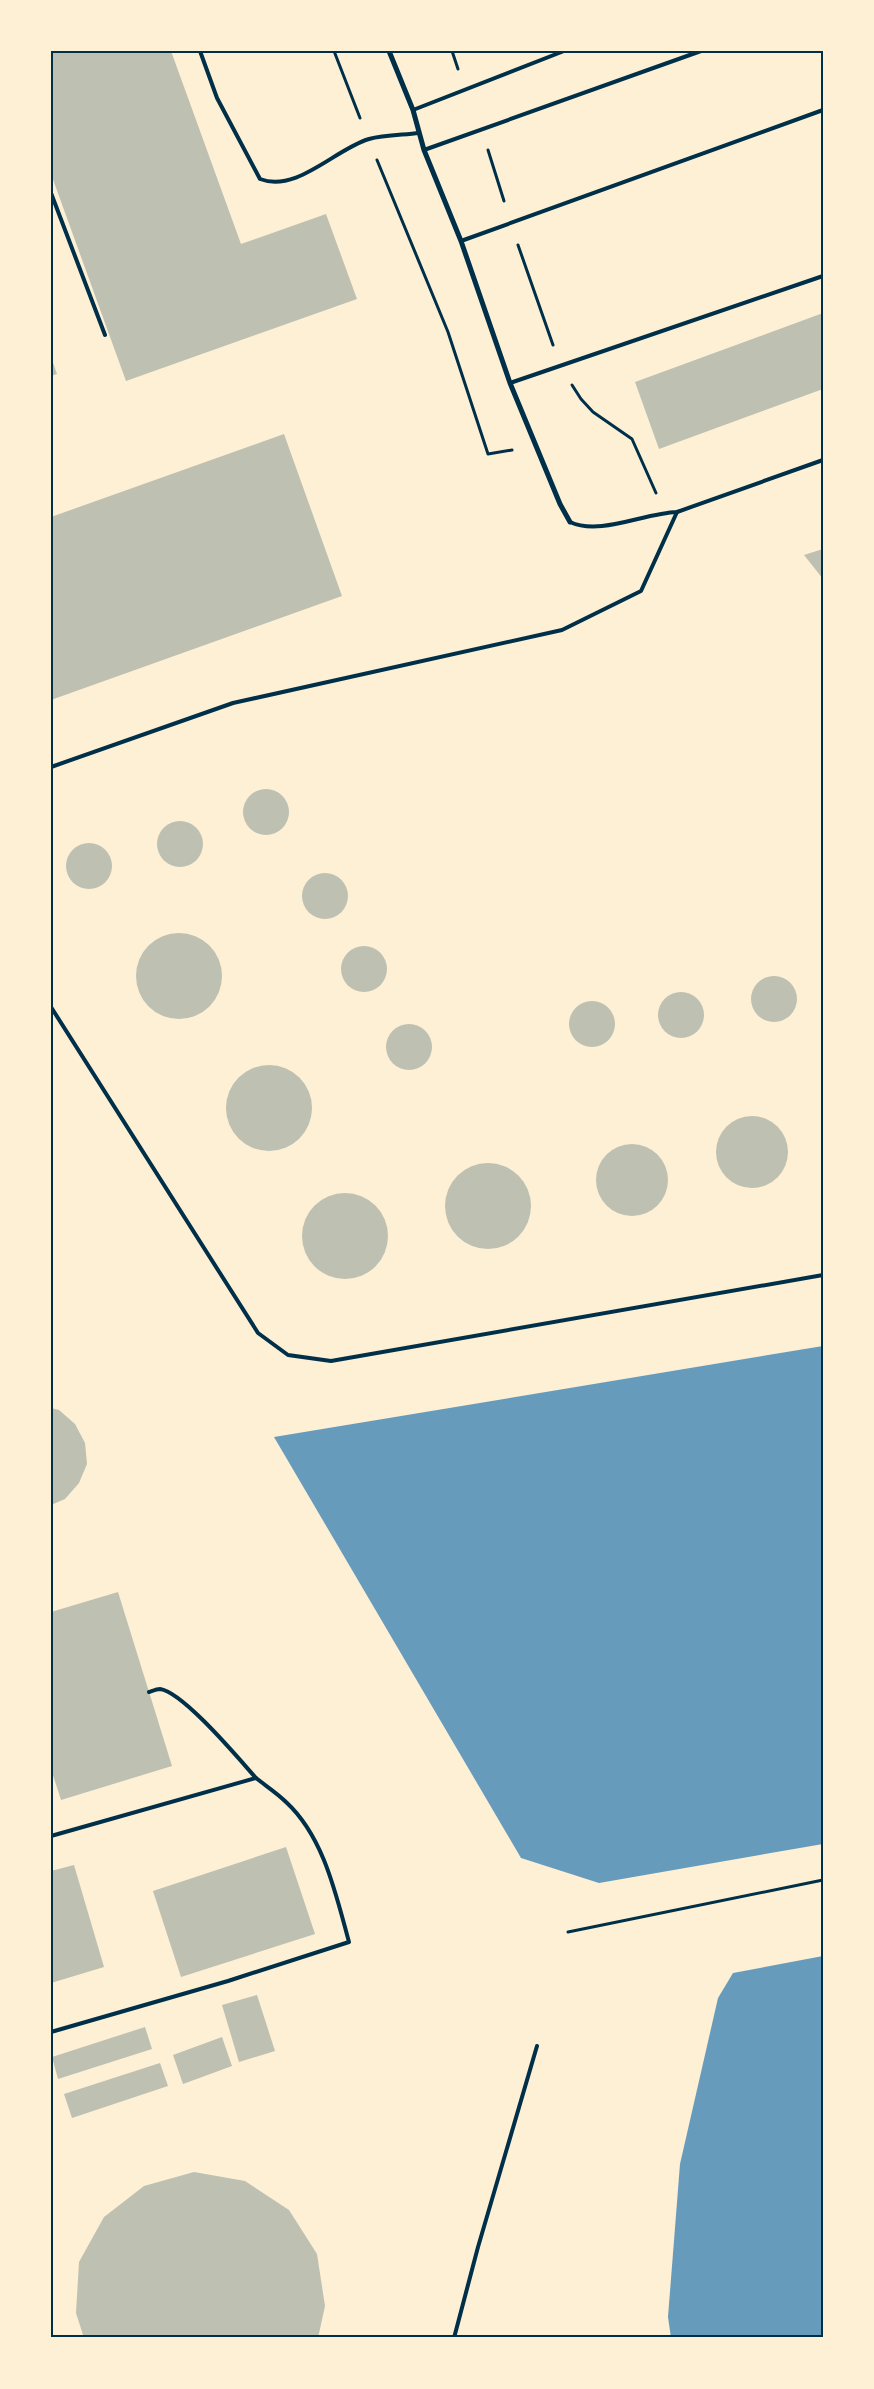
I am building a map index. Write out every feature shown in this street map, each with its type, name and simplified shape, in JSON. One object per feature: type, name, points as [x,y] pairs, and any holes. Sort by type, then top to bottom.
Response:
[{"type":"street","points":[[389,51],[413,110],[424,150],[460,241],[510,383],[560,504],[570,522]]},
{"type":"lane","points":[[200,51],[217,98],[260,179],[270,183],[292,179],[368,139],[419,133]]},
{"type":"lane","points":[[413,110],[564,51]]},
{"type":"lane","points":[[424,150],[701,51]]},
{"type":"lane","points":[[460,241],[823,110]]},
{"type":"lane","points":[[51,193],[105,335]]},
{"type":"lane","points":[[510,383],[823,276]]},
{"type":"lane","points":[[570,522],[578,526],[598,527],[664,512],[677,512],[809,463],[823,460]]},
{"type":"lane","points":[[51,767],[233,703],[562,630],[641,591],[677,512]]},
{"type":"lane","points":[[51,1007],[258,1333],[288,1355],[331,1361],[823,1275]]},
{"type":"lane","points":[[51,2032],[228,1981],[349,1942],[331,1879],[310,1833],[287,1802],[256,1778],[212,1730],[175,1696],[160,1689],[149,1692]]},
{"type":"lane","points":[[51,1836],[256,1778]]},
{"type":"lane","points":[[454,2338],[478,2247],[538,2046]]},
{"type":"path","points":[[334,51],[368,139],[448,332],[488,454],[535,446]]},
{"type":"path","points":[[452,51],[466,90]]},
{"type":"path","points":[[482,129],[511,223],[560,366],[581,399],[594,412],[632,439],[664,512]]},
{"type":"path","points":[[568,1932],[823,1880]]},
{"type":"water","points":[[823,1346],[823,1844],[599,1883],[521,1858],[274,1437]]},
{"type":"water","points":[[823,1956],[823,2338],[671,2338],[668,2317],[680,2164],[718,1998],[733,1973]]},
{"type":"building","points":[[51,51],[171,51],[241,244],[326,214],[357,299],[126,381],[51,174]]},
{"type":"building","points":[[823,313],[823,389],[659,449],[635,382]]},
{"type":"building","points":[[51,357],[57,374],[51,376]]},
{"type":"building","points":[[284,434],[342,596],[51,700],[51,517]]},
{"type":"building","points":[[823,549],[823,579],[804,555]]},
{"type":"building","points":[[266,789],[279,793],[285,799],[289,812],[285,825],[279,831],[266,835],[253,831],[247,825],[243,812],[247,799],[253,793]]},
{"type":"building","points":[[180,821],[193,825],[199,831],[203,844],[199,857],[193,863],[180,867],[167,863],[161,857],[157,844],[161,831],[167,825]]},
{"type":"building","points":[[89,843],[102,847],[108,853],[112,866],[108,879],[102,885],[89,889],[76,885],[70,879],[66,866],[70,853],[76,847]]},
{"type":"building","points":[[325,873],[338,877],[344,883],[348,896],[344,909],[338,915],[325,919],[312,915],[306,909],[302,896],[306,883],[312,877]]},
{"type":"building","points":[[179,933],[195,936],[203,940],[215,952],[219,960],[222,976],[219,992],[215,1000],[203,1012],[195,1016],[179,1019],[163,1016],[155,1012],[143,1000],[139,992],[136,976],[139,960],[143,952],[155,940],[163,936]]},
{"type":"building","points":[[364,946],[377,950],[383,956],[387,969],[383,982],[377,988],[364,992],[351,988],[345,982],[341,969],[345,956],[351,950]]},
{"type":"building","points":[[774,976],[787,980],[793,986],[797,999],[793,1012],[787,1018],[774,1022],[761,1018],[755,1012],[751,999],[755,986],[761,980]]},
{"type":"building","points":[[681,992],[694,996],[700,1002],[704,1015],[700,1028],[694,1034],[681,1038],[668,1034],[662,1028],[658,1015],[662,1002],[668,996]]},
{"type":"building","points":[[592,1001],[605,1005],[611,1011],[615,1024],[611,1037],[605,1043],[592,1047],[579,1043],[573,1037],[569,1024],[573,1011],[579,1005]]},
{"type":"building","points":[[409,1024],[422,1028],[428,1034],[432,1047],[428,1060],[422,1066],[409,1070],[396,1066],[390,1060],[386,1047],[390,1034],[396,1028]]},
{"type":"building","points":[[269,1065],[285,1068],[293,1072],[305,1084],[309,1092],[312,1108],[309,1124],[305,1132],[293,1144],[285,1148],[269,1151],[253,1148],[245,1144],[233,1132],[229,1124],[226,1108],[229,1092],[233,1084],[245,1072],[253,1068]]},
{"type":"building","points":[[752,1116],[772,1122],[782,1132],[788,1152],[782,1172],[772,1182],[752,1188],[732,1182],[722,1172],[716,1152],[722,1132],[732,1122]]},
{"type":"building","points":[[632,1144],[652,1150],[662,1160],[668,1180],[662,1200],[652,1210],[632,1216],[612,1210],[602,1200],[596,1180],[602,1160],[612,1150]]},
{"type":"building","points":[[488,1163],[504,1166],[512,1170],[524,1182],[528,1190],[531,1206],[528,1222],[524,1230],[512,1242],[504,1246],[488,1249],[472,1246],[464,1242],[452,1230],[448,1222],[445,1206],[448,1190],[452,1182],[464,1170],[472,1166]]},
{"type":"building","points":[[345,1193],[361,1196],[369,1200],[381,1212],[385,1220],[388,1236],[385,1252],[381,1260],[369,1272],[361,1276],[345,1279],[329,1276],[321,1272],[309,1260],[305,1252],[302,1236],[305,1220],[309,1212],[321,1200],[329,1196]]},
{"type":"building","points":[[51,1408],[59,1410],[75,1424],[85,1443],[87,1464],[79,1483],[65,1499],[51,1505]]},
{"type":"building","points":[[118,1592],[172,1766],[61,1800],[51,1769],[51,1612]]},
{"type":"building","points":[[286,1847],[315,1934],[181,1977],[153,1891]]},
{"type":"building","points":[[74,1865],[104,1967],[51,1983],[51,1871]]},
{"type":"building","points":[[257,1995],[275,2051],[239,2062],[222,2005]]},
{"type":"building","points":[[145,2027],[152,2049],[58,2079],[52,2057]]},
{"type":"building","points":[[222,2037],[232,2066],[183,2084],[173,2055]]},
{"type":"building","points":[[160,2063],[168,2086],[72,2118],[64,2094]]},
{"type":"building","points":[[194,2172],[245,2181],[289,2210],[317,2254],[325,2306],[318,2338],[84,2338],[76,2313],[79,2262],[104,2217],[144,2186]]}]
